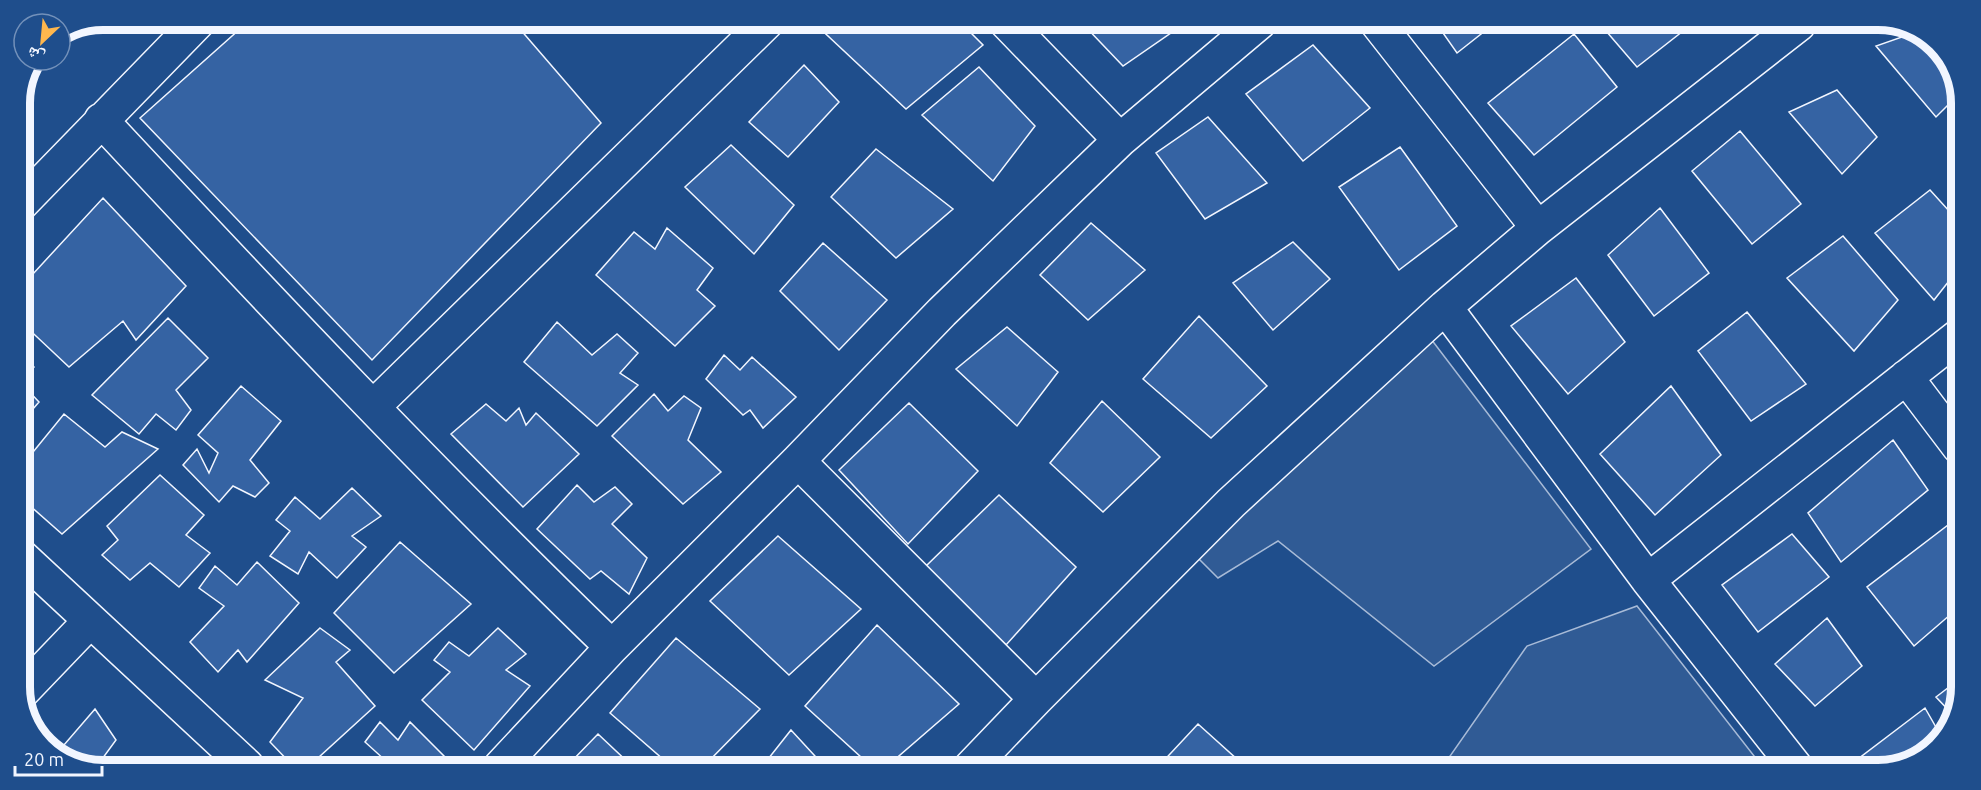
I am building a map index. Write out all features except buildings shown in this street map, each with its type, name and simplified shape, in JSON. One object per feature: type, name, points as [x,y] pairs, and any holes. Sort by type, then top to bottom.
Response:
[{"type":"street","points":[[30,194],[190,30]]},
{"type":"street","points":[[373,407],[759,30]]},
{"type":"street","points":[[1014,30],[1120,140]]},
{"type":"street","points":[[507,760],[612,647],[942,312],[1120,140],[1251,30]]},
{"type":"street","points":[[1382,30],[1538,228]]},
{"type":"street","points":[[978,760],[1231,503],[1444,308],[1538,228],[1785,30]]},
{"type":"street","points":[[100,120],[500,539],[612,647]]},
{"type":"street","points":[[1444,308],[1648,580],[1790,760]]},
{"type":"street","points":[[1648,580],[1951,342]]},
{"type":"street","points":[[1906,377],[1951,436]]},
{"type":"street","points":[[798,460],[1036,699]]},
{"type":"street","points":[[30,564],[241,760]]},
{"type":"street","points":[[30,684],[90,621]]},
{"type":"shaded area","points":[[1431,339],[1591,549],[1434,666],[1278,541],[1218,578],[1190,550]]},
{"type":"shaded area","points":[[1637,606],[1757,760],[1447,760],[1527,646]]}]
